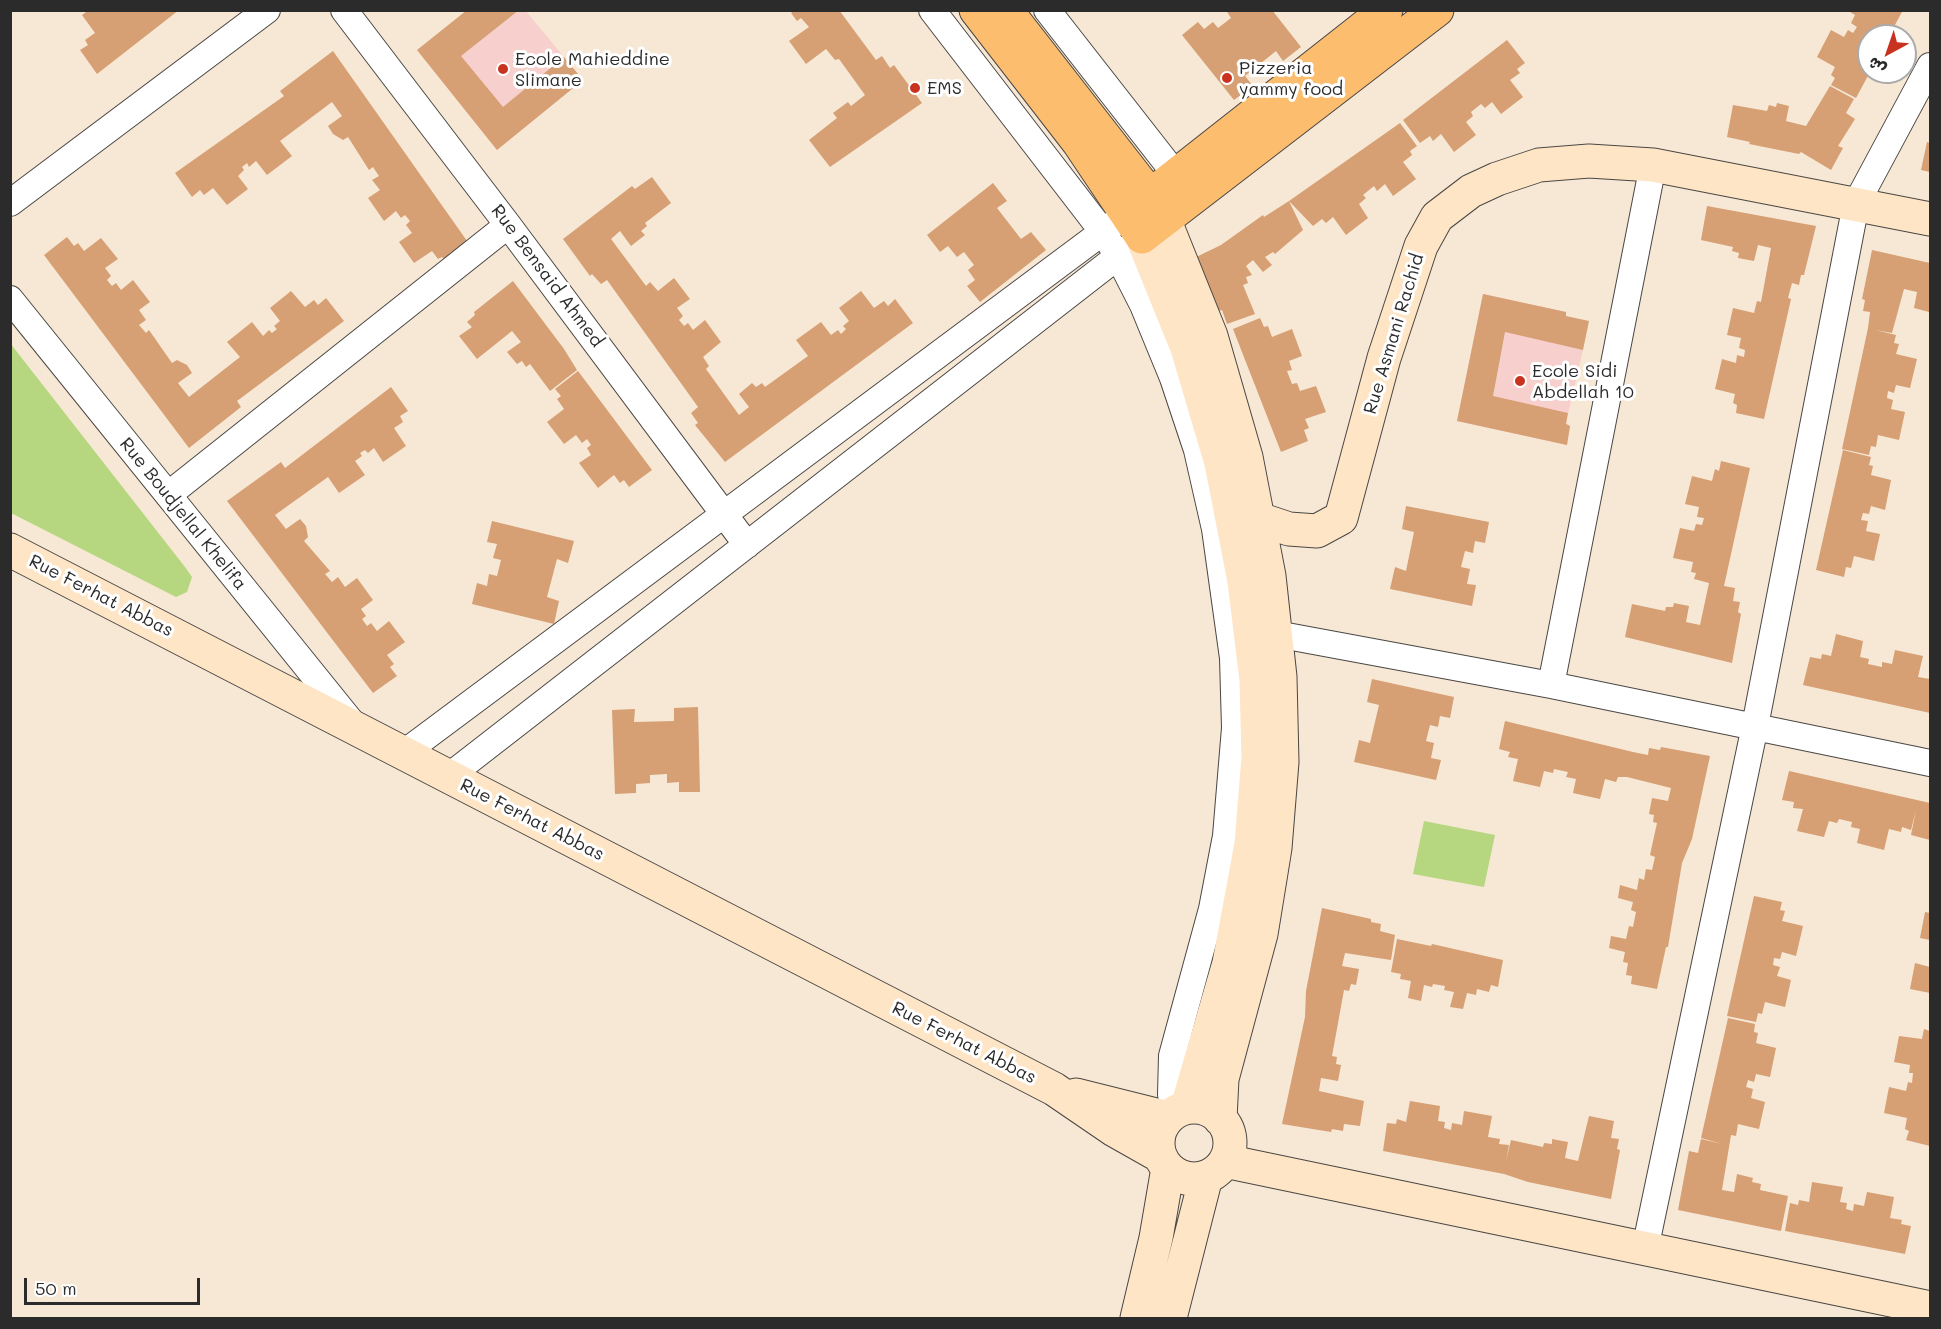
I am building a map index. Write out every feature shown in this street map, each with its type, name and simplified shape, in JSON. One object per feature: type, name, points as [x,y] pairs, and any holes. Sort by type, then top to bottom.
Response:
[{"type":"main road","points":[[976,10],[1079,143],[1134,225]]},
{"type":"main road","points":[[1006,10],[1134,225]]},
{"type":"main road","points":[[1134,225],[1176,175],[1386,10]]},
{"type":"main road","points":[[1134,225],[1437,10]]},
{"type":"street","points":[[10,202],[267,10]]},
{"type":"street","name":"Rue Bensaid Ahmed","points":[[344,10],[726,513],[747,545]]},
{"type":"street","points":[[932,10],[1134,225],[1189,277],[1224,376],[1260,519],[1276,634],[1282,720],[1275,848],[1261,934],[1222,1079],[1220,1119],[1230,1139],[1216,1169],[1170,1318]]},
{"type":"street","points":[[1047,10],[1176,175]]},
{"type":"street","points":[[1645,1250],[1755,726],[1856,204],[1930,66]]},
{"type":"street","name":"Rue Asmani Rachid","points":[[1260,519],[1289,529],[1317,531],[1341,518],[1408,278],[1420,246],[1437,217],[1471,191],[1539,165],[1589,161],[1653,165],[1930,219]]},
{"type":"street","points":[[1551,685],[1653,165]]},
{"type":"street","points":[[168,495],[508,225]]},
{"type":"street","points":[[404,753],[726,513],[1134,225]]},
{"type":"street","points":[[448,777],[747,545],[1134,225]]},
{"type":"street","points":[[1134,225],[1187,348],[1221,463],[1244,582],[1256,680],[1258,757],[1251,844],[1229,963],[1176,1112],[1158,1136],[1164,1162],[1156,1238],[1137,1318]]},
{"type":"street","name":"Rue Boudjellal Khelifa","points":[[10,299],[357,728]]},
{"type":"street","name":"Rue Ferhat Abbas","points":[[10,550],[1054,1089],[1164,1162]]},
{"type":"street","points":[[1276,634],[1551,685],[1930,763]]},
{"type":"street","name":"Rue Ferhat Abbas","points":[[1054,1089],[1176,1112]]},
{"type":"street","points":[[1176,1112],[1205,1109],[1220,1119]]},
{"type":"street","points":[[1164,1162],[1179,1176],[1193,1179],[1216,1169],[1645,1250],[1930,1308]]},
{"type":"shaded area","name":"Ecole Mahieddine Slimane","points":[[467,11],[526,11],[583,80],[497,150],[417,50]]},
{"type":"shaded area","name":"Ecole Sidi Abdellah 10","points":[[1483,294],[1566,312],[1583,350],[1566,423],[1570,426],[1567,445],[1457,421]]},
{"type":"green space","points":[[10,343],[185,567],[192,577],[187,592],[176,597],[11,513]]},
{"type":"green space","points":[[1424,821],[1495,835],[1484,887],[1413,874]]},
{"type":"building","points":[[89,10],[114,12],[179,10],[97,74],[80,50],[88,45],[85,40],[95,33],[82,15]]},
{"type":"building","name":"Ecole Mahieddine Slimane","points":[[467,10],[519,10],[461,56],[503,107],[564,57],[583,80],[497,150],[417,50]]},
{"type":"building","points":[[795,10],[839,10],[876,60],[882,56],[890,68],[894,65],[922,103],[830,167],[809,140],[837,118],[833,113],[848,102],[851,106],[865,95],[839,59],[835,60],[826,49],[806,64],[789,41],[809,27],[801,18],[797,21],[791,13]]},
{"type":"building","points":[[1226,10],[1272,10],[1301,47],[1283,61],[1276,51],[1245,76],[1253,86],[1234,100],[1182,35],[1198,22],[1204,29],[1213,22],[1218,28],[1231,18]]},
{"type":"building","points":[[1847,10],[1903,10],[1895,24],[1857,24],[1857,27],[1851,23],[1855,15]]},
{"type":"building","points":[[1857,27],[1857,84],[1864,84],[1856,98],[1831,85],[1835,78],[1831,75],[1835,67],[1817,57],[1831,30],[1844,37],[1848,30],[1853,33]]},
{"type":"building","points":[[1507,40],[1525,63],[1517,69],[1520,73],[1510,80],[1523,97],[1501,114],[1492,102],[1485,108],[1481,104],[1471,112],[1473,116],[1466,122],[1476,135],[1454,152],[1441,134],[1433,141],[1430,136],[1420,143],[1403,120]]},
{"type":"building","points":[[333,51],[472,248],[449,266],[442,257],[438,259],[432,251],[414,263],[399,242],[412,233],[406,225],[410,221],[405,215],[401,218],[396,211],[384,221],[368,198],[380,190],[372,180],[379,176],[373,167],[369,170],[348,137],[343,140],[333,134],[328,126],[342,116],[332,102],[280,141],[292,156],[267,175],[256,161],[249,167],[247,163],[242,167],[244,170],[238,176],[248,189],[227,205],[213,188],[204,195],[200,190],[192,197],[175,173],[284,96],[280,91]]},
{"type":"building","points":[[1830,86],[1854,99],[1846,113],[1855,119],[1838,146],[1843,148],[1831,170],[1801,152],[1799,154],[1749,144],[1750,142],[1727,137],[1733,105],[1767,111],[1769,105],[1776,107],[1777,103],[1789,106],[1786,121],[1806,126]]},
{"type":"building","points":[[1400,123],[1417,146],[1410,151],[1412,155],[1403,162],[1416,179],[1393,196],[1385,184],[1377,191],[1374,186],[1363,195],[1366,198],[1359,204],[1368,218],[1346,235],[1333,217],[1326,223],[1322,219],[1313,226],[1289,201]]},
{"type":"building","points":[[1927,142],[1930,143],[1930,172],[1921,170]]},
{"type":"building","points":[[652,177],[671,203],[645,223],[647,226],[641,231],[645,235],[631,246],[620,231],[611,239],[646,286],[650,282],[658,291],[674,278],[690,299],[677,308],[683,316],[679,320],[684,326],[688,323],[693,330],[705,320],[721,342],[703,357],[709,366],[706,369],[739,415],[749,407],[739,394],[752,383],[756,387],[762,383],[765,387],[808,356],[796,340],[821,322],[831,335],[838,330],[841,334],[846,329],[843,326],[849,321],[839,308],[861,291],[874,308],[884,301],[888,306],[895,299],[913,323],[725,462],[695,425],[698,423],[691,413],[698,407],[607,280],[601,284],[592,274],[590,276],[563,239],[632,186],[635,189]]},
{"type":"building","points":[[993,183],[1007,201],[997,208],[1021,239],[1031,232],[1046,250],[980,302],[967,286],[975,280],[968,270],[974,265],[964,252],[957,257],[948,246],[940,252],[927,235]]},
{"type":"building","points":[[1289,201],[1303,230],[1275,254],[1273,252],[1265,257],[1272,265],[1263,272],[1253,260],[1246,266],[1252,275],[1246,277],[1248,283],[1243,285],[1255,314],[1227,324],[1222,310],[1215,312],[1190,260],[1221,245],[1263,215],[1264,217]]},
{"type":"building","points":[[1707,206],[1816,226],[1804,275],[1801,275],[1799,285],[1792,283],[1788,298],[1791,299],[1764,419],[1736,413],[1737,405],[1733,403],[1735,394],[1715,389],[1722,359],[1736,363],[1737,355],[1744,357],[1745,350],[1739,348],[1741,338],[1727,335],[1733,308],[1754,313],[1757,301],[1761,302],[1771,248],[1758,245],[1754,261],[1738,258],[1739,253],[1732,251],[1733,247],[1701,240]]},
{"type":"building","points":[[67,237],[74,246],[78,243],[84,251],[101,238],[118,259],[105,268],[111,276],[107,280],[112,286],[116,283],[121,290],[133,280],[150,302],[139,310],[146,320],[139,325],[146,333],[149,330],[172,363],[177,360],[187,365],[192,373],[178,383],[189,397],[240,357],[227,342],[252,322],[263,336],[269,330],[272,333],[277,329],[274,326],[280,321],[270,308],[291,291],[305,307],[314,300],[318,305],[326,298],[344,321],[237,401],[241,407],[189,448],[44,255]]},
{"type":"building","points":[[1872,250],[1930,263],[1930,306],[1929,312],[1914,308],[1917,292],[1904,289],[1892,333],[1875,330],[1896,335],[1894,343],[1899,344],[1896,354],[1917,359],[1910,388],[1896,385],[1894,393],[1888,391],[1887,398],[1893,400],[1891,409],[1905,412],[1899,440],[1878,435],[1876,447],[1871,446],[1869,455],[1842,449],[1868,328],[1870,312],[1863,311],[1865,300],[1862,299]]},
{"type":"building","points":[[513,281],[577,370],[550,391],[530,364],[526,367],[522,361],[517,364],[507,352],[521,342],[512,331],[477,359],[459,336],[472,327],[467,322],[475,315],[474,312]]},
{"type":"building","name":"Ecole Sidi Abdellah 10","points":[[1483,294],[1566,312],[1566,316],[1589,321],[1583,350],[1505,332],[1493,396],[1568,413],[1566,424],[1570,426],[1567,445],[1457,421]]},
{"type":"building","points":[[1260,318],[1264,327],[1268,326],[1272,337],[1292,329],[1302,356],[1289,361],[1292,370],[1287,371],[1292,384],[1297,383],[1300,391],[1316,386],[1326,412],[1305,419],[1309,428],[1304,430],[1308,441],[1281,452],[1233,329]]},
{"type":"building","points":[[578,371],[652,470],[629,487],[624,480],[620,483],[614,475],[598,488],[579,463],[591,455],[587,448],[591,445],[587,439],[582,443],[576,435],[564,444],[547,422],[564,409],[557,399],[561,396],[555,389]]},
{"type":"building","points":[[391,387],[408,411],[400,416],[403,422],[394,428],[406,446],[383,462],[374,448],[368,453],[365,450],[360,453],[362,456],[355,461],[365,475],[339,493],[328,477],[275,515],[286,529],[300,519],[306,526],[308,537],[304,541],[330,571],[325,574],[332,582],[338,577],[345,587],[357,578],[373,600],[361,609],[366,616],[362,619],[367,626],[371,623],[377,631],[389,621],[405,642],[387,655],[394,664],[390,667],[397,676],[373,693],[227,501],[281,462],[285,468]]},
{"type":"building","points":[[1843,450],[1871,457],[1869,465],[1873,466],[1871,475],[1891,480],[1885,510],[1871,506],[1869,514],[1863,513],[1861,520],[1868,521],[1866,531],[1880,534],[1874,561],[1854,556],[1851,568],[1846,567],[1844,577],[1816,570]]},
{"type":"building","points":[[1721,461],[1750,468],[1724,586],[1735,588],[1733,601],[1740,602],[1738,612],[1741,614],[1732,663],[1625,637],[1632,604],[1665,611],[1666,607],[1673,607],[1674,603],[1689,606],[1686,622],[1700,625],[1709,583],[1694,579],[1696,573],[1691,572],[1693,562],[1673,558],[1680,528],[1694,531],[1696,524],[1702,525],[1704,518],[1697,517],[1699,507],[1685,504],[1692,476],[1712,481],[1715,469],[1719,471]]},
{"type":"building","points":[[1406,506],[1489,522],[1485,543],[1475,541],[1473,553],[1465,551],[1461,567],[1470,569],[1467,584],[1476,585],[1472,606],[1390,589],[1395,567],[1406,571],[1414,532],[1402,529]]},
{"type":"building","points":[[492,521],[574,541],[568,563],[557,559],[547,597],[559,601],[554,624],[472,604],[477,583],[487,586],[489,574],[497,576],[501,560],[493,558],[497,544],[487,542]]},
{"type":"building","points":[[1836,634],[1863,641],[1860,657],[1869,659],[1868,664],[1882,667],[1882,662],[1892,664],[1895,650],[1923,656],[1918,677],[1930,679],[1930,713],[1803,685],[1810,657],[1821,659],[1822,654],[1831,656]]},
{"type":"building","points":[[1372,679],[1454,697],[1450,718],[1440,716],[1438,727],[1430,725],[1426,741],[1434,743],[1431,758],[1441,760],[1436,780],[1354,762],[1359,740],[1370,743],[1379,705],[1367,702]]},
{"type":"building","points":[[698,707],[700,792],[679,792],[679,782],[667,783],[667,774],[650,775],[650,783],[636,784],[636,793],[615,794],[612,710],[635,709],[634,722],[674,721],[674,708]]},
{"type":"building","points":[[1505,721],[1648,755],[1649,748],[1660,750],[1661,747],[1710,756],[1692,839],[1682,863],[1668,947],[1666,947],[1657,989],[1631,984],[1632,976],[1626,975],[1628,963],[1623,962],[1625,952],[1609,948],[1611,936],[1626,939],[1629,926],[1633,927],[1636,912],[1631,910],[1633,902],[1618,898],[1620,885],[1637,890],[1639,878],[1644,880],[1646,869],[1652,870],[1655,857],[1650,855],[1657,823],[1653,822],[1654,815],[1649,814],[1652,798],[1668,801],[1671,788],[1627,777],[1618,777],[1616,782],[1605,779],[1600,799],[1573,793],[1576,779],[1566,777],[1568,772],[1554,769],[1553,773],[1544,771],[1540,787],[1513,781],[1518,759],[1508,757],[1510,752],[1499,749]]},
{"type":"building","points":[[1789,771],[1930,803],[1930,840],[1911,835],[1916,810],[1911,830],[1902,827],[1901,832],[1889,829],[1884,850],[1857,843],[1860,829],[1851,827],[1852,822],[1839,819],[1837,823],[1829,821],[1824,837],[1797,831],[1803,809],[1793,808],[1794,802],[1782,800]]},
{"type":"building","points":[[1754,896],[1782,902],[1780,910],[1785,911],[1782,921],[1803,926],[1796,956],[1782,952],[1780,959],[1774,958],[1773,965],[1780,967],[1777,976],[1791,980],[1785,1007],[1765,1002],[1762,1014],[1758,1013],[1756,1022],[1727,1016]]},
{"type":"building","points":[[1322,908],[1371,919],[1371,922],[1381,924],[1380,931],[1395,935],[1391,960],[1345,953],[1342,966],[1359,969],[1356,985],[1351,984],[1349,991],[1344,990],[1332,1056],[1337,1057],[1336,1064],[1341,1065],[1338,1081],[1321,1078],[1319,1091],[1364,1101],[1360,1126],[1344,1124],[1343,1131],[1332,1129],[1331,1132],[1282,1124],[1305,1017],[1306,991]]},
{"type":"building","points":[[1925,912],[1930,913],[1930,940],[1920,938]]},
{"type":"building","points":[[1397,939],[1431,946],[1432,944],[1503,960],[1498,987],[1491,985],[1489,992],[1477,989],[1476,995],[1467,993],[1463,1009],[1450,1007],[1454,992],[1444,990],[1445,986],[1424,985],[1421,1001],[1408,998],[1411,981],[1400,979],[1401,974],[1391,972]]},
{"type":"building","points":[[1915,963],[1930,967],[1930,993],[1910,989]]},
{"type":"building","points":[[1728,1018],[1755,1024],[1754,1032],[1758,1033],[1756,1043],[1776,1048],[1770,1077],[1756,1074],[1754,1082],[1748,1080],[1746,1087],[1753,1089],[1751,1098],[1765,1102],[1759,1129],[1738,1124],[1736,1136],[1731,1135],[1722,1190],[1734,1192],[1737,1174],[1753,1178],[1752,1182],[1761,1184],[1760,1190],[1788,1196],[1781,1231],[1678,1210],[1689,1151],[1698,1153],[1701,1139],[1722,1144],[1701,1138]]},
{"type":"building","points":[[1924,1029],[1930,1031],[1930,1146],[1906,1140],[1909,1131],[1905,1129],[1907,1118],[1884,1113],[1889,1087],[1906,1091],[1908,1082],[1912,1083],[1913,1073],[1909,1073],[1910,1065],[1894,1062],[1899,1036],[1922,1039]]},
{"type":"building","points":[[1410,1101],[1440,1106],[1438,1121],[1445,1122],[1444,1128],[1451,1130],[1452,1123],[1462,1125],[1464,1111],[1492,1116],[1488,1137],[1500,1139],[1499,1144],[1509,1145],[1506,1161],[1511,1140],[1543,1147],[1544,1143],[1552,1144],[1552,1139],[1568,1142],[1565,1158],[1578,1161],[1589,1116],[1614,1121],[1611,1138],[1619,1139],[1617,1149],[1620,1150],[1611,1199],[1528,1182],[1504,1174],[1383,1151],[1387,1123],[1396,1124],[1397,1119],[1406,1122]]},
{"type":"building","points":[[1812,1182],[1843,1187],[1840,1202],[1847,1203],[1846,1209],[1853,1211],[1854,1204],[1864,1206],[1867,1192],[1894,1197],[1890,1218],[1902,1220],[1901,1224],[1911,1226],[1905,1254],[1785,1231],[1790,1203],[1798,1205],[1799,1200],[1809,1202]]},
{"type":"place","name":"Ecole Mahieddine Slimane","points":[[503,69]]},
{"type":"place","name":"Pizzeria yammy food","points":[[1227,78]]},
{"type":"place","name":"EMS","points":[[915,88]]},
{"type":"place","name":"Ecole Sidi Abdellah 10","points":[[1520,381]]}]
